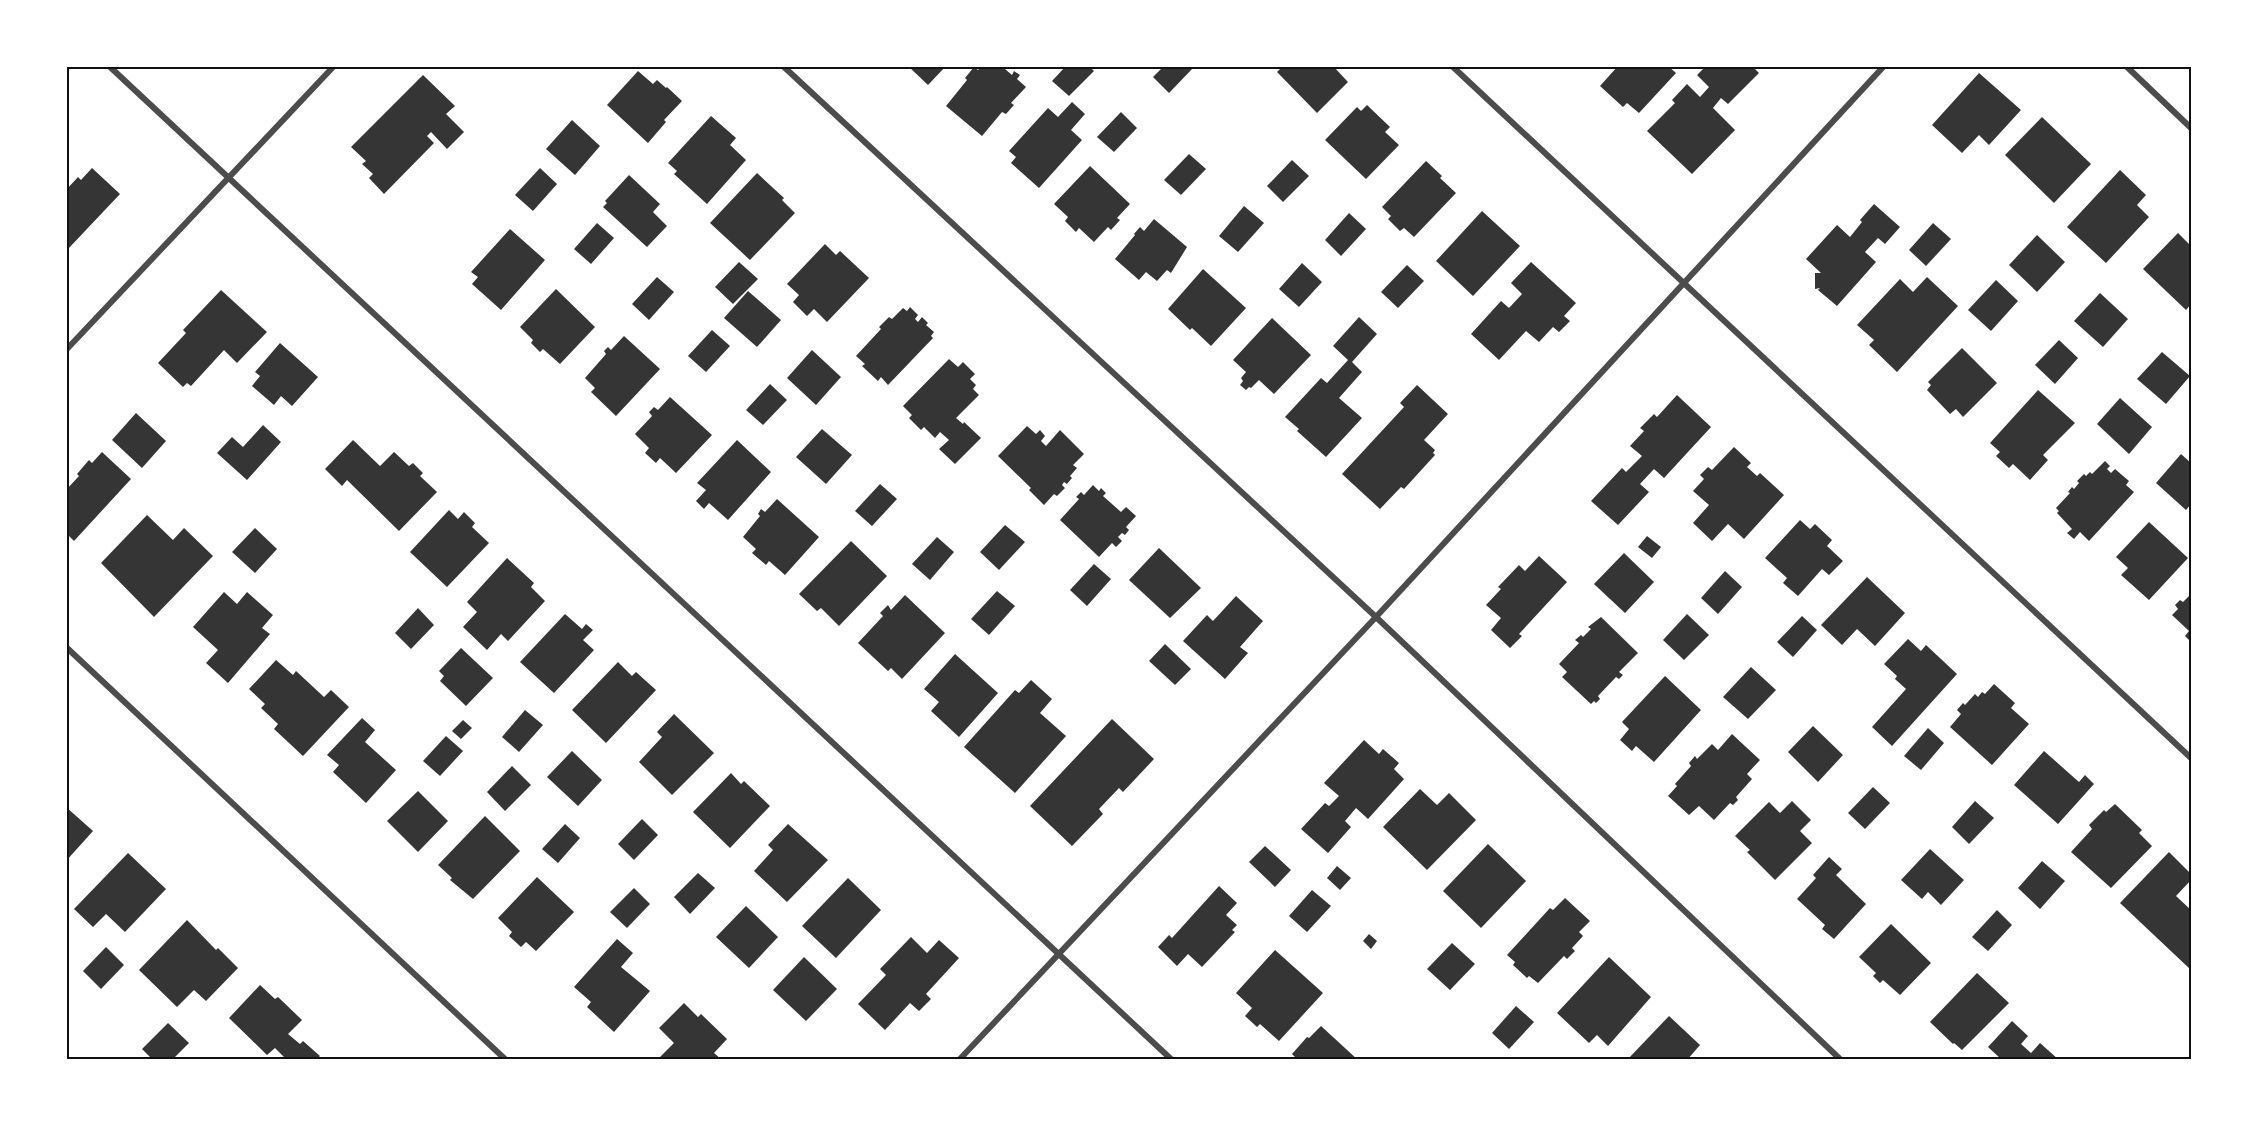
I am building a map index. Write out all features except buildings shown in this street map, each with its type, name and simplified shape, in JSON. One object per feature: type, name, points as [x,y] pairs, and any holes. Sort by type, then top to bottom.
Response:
[{"type":"street","points":[[110,66],[1172,1060]]},
{"type":"street","points":[[66,350],[334,66]]},
{"type":"street","points":[[785,66],[1376,617],[1841,1060]]},
{"type":"street","points":[[1452,66],[2191,758]]},
{"type":"street","points":[[959,1060],[1376,617],[1884,66]]},
{"type":"street","points":[[2126,66],[2191,128]]},
{"type":"street","points":[[66,647],[506,1060]]}]
